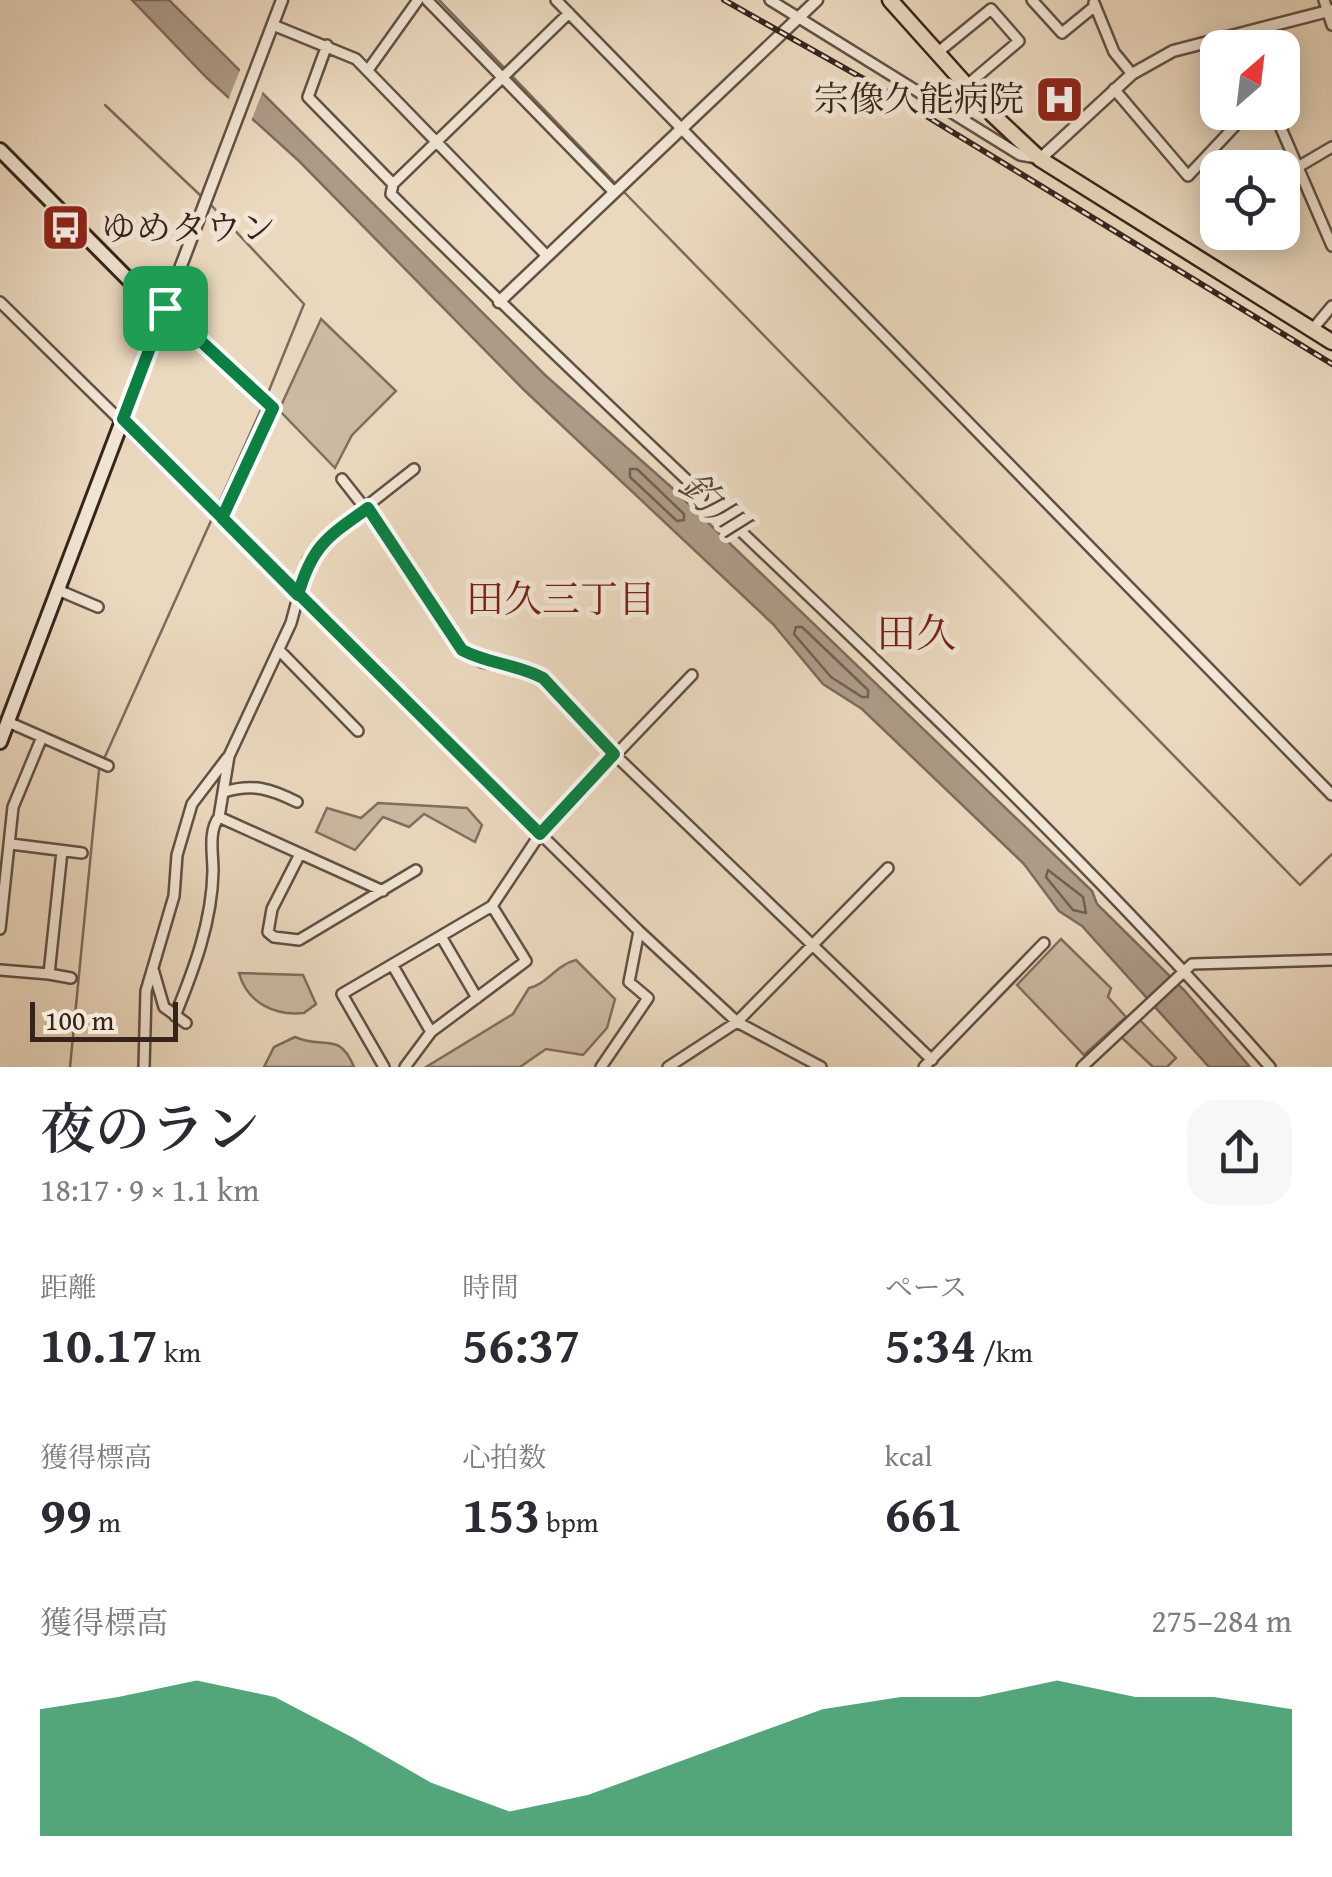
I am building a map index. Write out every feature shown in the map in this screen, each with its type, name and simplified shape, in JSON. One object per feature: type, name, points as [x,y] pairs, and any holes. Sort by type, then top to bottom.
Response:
[{"type":"main road","points":[[890,0],[966,86],[1040,159],[1332,342]]},
{"type":"main road","points":[[0,150],[129,280],[165,308],[3,732]]},
{"type":"street","points":[[368,70],[418,0]]},
{"type":"street","points":[[427,0],[612,191]]},
{"type":"street","points":[[556,0],[1332,795]]},
{"type":"street","points":[[770,0],[1020,155],[1040,159],[1132,74],[1173,52],[1200,44]]},
{"type":"street","points":[[499,302],[681,125],[817,0]]},
{"type":"street","points":[[1032,0],[1062,34],[1094,3],[1114,52],[1132,74]]},
{"type":"street","points":[[222,518],[273,408],[165,308],[273,24],[278,1]]},
{"type":"street","points":[[1248,30],[1327,7],[1332,25]]},
{"type":"street","points":[[937,53],[990,9],[1020,42],[966,86]]},
{"type":"street","points":[[568,14],[393,184],[390,194],[952,733],[1270,1067]]},
{"type":"street","points":[[273,24],[327,46],[368,70],[547,256]]},
{"type":"street","points":[[327,46],[308,96],[393,184]]},
{"type":"street","points":[[1114,89],[1188,176],[1231,130]]},
{"type":"street","points":[[1300,166],[1332,147]]},
{"type":"street","points":[[1300,172],[1332,246]]},
{"type":"street","points":[[0,302],[123,419],[639,932],[737,1022],[822,1067]]},
{"type":"street","points":[[1312,330],[1332,306]]},
{"type":"street","points":[[144,1067],[146,991],[174,896],[177,855],[192,804],[229,756],[279,650],[308,560],[321,542],[414,469]]},
{"type":"street","points":[[342,478],[368,508],[462,650],[482,662],[528,670],[543,678],[614,754],[928,1063],[1044,943]]},
{"type":"street","points":[[58,590],[98,608]]},
{"type":"street","points":[[279,650],[358,731]]},
{"type":"street","points":[[384,1067],[342,994],[492,906],[540,834],[692,675]]},
{"type":"street","points":[[3,732],[42,737],[108,766]]},
{"type":"street","points":[[0,930],[13,807],[42,737]]},
{"type":"street","points":[[175,1016],[200,954],[213,878],[213,825],[224,792],[229,756]]},
{"type":"street","points":[[224,792],[247,785],[274,790],[297,802]]},
{"type":"street","points":[[218,817],[384,890]]},
{"type":"street","points":[[11,844],[82,853]]},
{"type":"street","points":[[48,974],[62,850]]},
{"type":"street","points":[[300,854],[272,910],[268,932],[274,937],[299,940],[416,870]]},
{"type":"street","points":[[668,1067],[737,1022],[888,868]]},
{"type":"street","points":[[405,1067],[431,1032],[526,961],[492,906]]},
{"type":"street","points":[[601,1067],[648,998],[629,982],[639,932]]},
{"type":"street","points":[[442,938],[477,998]]},
{"type":"street","points":[[1086,1066],[1192,964],[1332,960]]},
{"type":"street","points":[[152,966],[164,1007],[186,1022]]},
{"type":"street","points":[[393,966],[431,1032]]},
{"type":"street","points":[[0,970],[71,978]]},
{"type":"shaded area","points":[[321,319],[396,391],[352,435],[335,468],[279,410]]},
{"type":"shaded area","points":[[378,803],[467,808],[482,825],[475,842],[424,814],[409,827],[383,817],[355,850],[316,832],[327,808],[361,818]]},
{"type":"shaded area","points":[[1061,939],[1111,988],[1108,997],[1126,1017],[1084,1055],[1017,985]]},
{"type":"shaded area","points":[[576,960],[615,999],[607,1028],[583,1055],[546,1049],[520,1067],[426,1067],[513,1014],[529,988]]},
{"type":"shaded area","points":[[239,973],[303,975],[316,1004],[304,1013],[273,1010],[255,1000]]},
{"type":"shaded area","points":[[1139,1019],[1176,1058],[1167,1067],[1153,1067],[1120,1036]]},
{"type":"shaded area","points":[[295,1037],[336,1045],[354,1067],[264,1067],[274,1047]]},
{"type":"water","points":[[132,0],[169,0],[545,375],[670,486],[1092,891],[1097,904],[1184,990],[1250,1067],[1209,1067],[1082,926],[1059,911],[1024,864],[862,709],[823,684],[773,624],[523,389],[299,161],[207,78]]},
{"type":"pier","points":[[242,65],[264,88],[250,124],[227,103]]},
{"type":"waterway","points":[[439,0],[618,186]]},
{"type":"waterway","points":[[105,105],[201,196]]},
{"type":"waterway","points":[[624,192],[1300,885],[1332,854]]},
{"type":"waterway","points":[[211,205],[304,304],[266,398]]},
{"type":"waterway","points":[[70,1067],[99,770],[263,405]]},
{"type":"railway","points":[[724,0],[887,92],[1332,364]]},
{"type":"place","name":"宗像久能病院","points":[[1059,99]]},
{"type":"place","name":"ゆめタウン","points":[[66,228]]},
{"type":"district","name":"田久三丁目","points":[[561,599]]},
{"type":"district","name":"田久","points":[[916,633]]},
{"type":"route","points":[[165,308],[123,419],[298,595],[540,834],[614,754],[543,678],[528,670],[482,662],[462,650],[368,508],[321,542],[308,560],[298,595],[222,518],[273,408],[165,308]]},
{"type":"water label","name":"釣川","points":[[714,505]]}]
